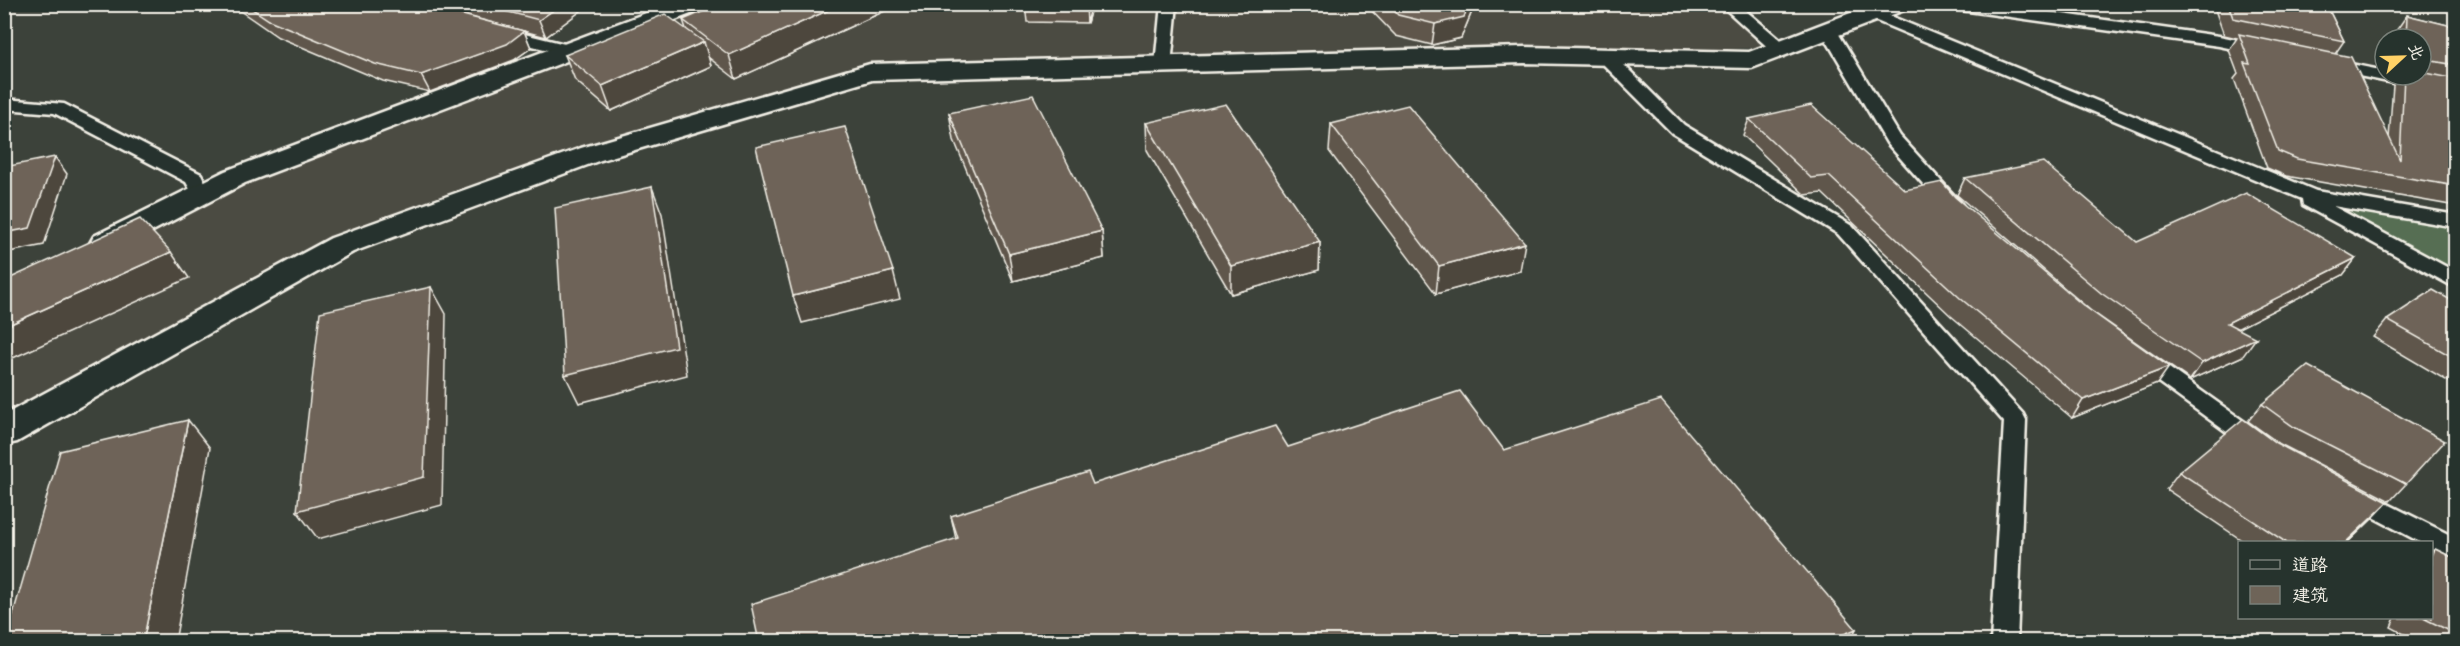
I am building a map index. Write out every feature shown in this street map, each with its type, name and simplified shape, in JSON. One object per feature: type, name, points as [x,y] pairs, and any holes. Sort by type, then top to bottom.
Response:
[{"type":"street","points":[[77,258],[235,177],[567,50],[695,4]]},
{"type":"street","points":[[4,432],[342,245],[591,154],[870,72],[1524,55],[1752,60],[1885,9]]},
{"type":"lane","points":[[1162,65],[1169,4]]},
{"type":"lane","points":[[1728,4],[1780,49]]},
{"type":"lane","points":[[1954,4],[2219,41],[2275,53]]},
{"type":"lane","points":[[1885,9],[2312,196],[2456,221]]},
{"type":"lane","points":[[488,30],[567,50]]},
{"type":"lane","points":[[1829,31],[1893,139],[1964,216]]},
{"type":"lane","points":[[1606,57],[1678,129],[1845,230],[2015,420],[2004,642]]},
{"type":"lane","points":[[2309,60],[2456,91]]},
{"type":"lane","points":[[4,104],[58,108],[194,178],[202,194]]},
{"type":"lane","points":[[2265,176],[2456,281]]},
{"type":"lane","points":[[2120,344],[2271,452]]},
{"type":"lane","points":[[2343,490],[2456,550]]},
{"type":"shaded area","points":[[1728,4],[1778,46],[1606,57],[870,72],[591,154],[342,245],[5,432],[5,295],[235,177],[695,5]]},
{"type":"green space","points":[[2312,196],[2455,221],[2455,281]]},
{"type":"building","points":[[245,4],[421,4],[524,31],[507,44],[421,75],[375,64],[269,20]]},
{"type":"building","points":[[478,4],[562,4],[539,20]]},
{"type":"building","points":[[721,4],[842,4],[729,55],[683,20]]},
{"type":"building","points":[[1388,4],[1469,4],[1464,17],[1435,24],[1398,15]]},
{"type":"building","points":[[2228,4],[2326,4],[2344,41],[2233,18]]},
{"type":"building","points":[[665,14],[704,42],[602,86],[565,55]]},
{"type":"building","points":[[2407,15],[2456,27],[2456,65],[2433,61],[2433,27],[2406,27]]},
{"type":"building","points":[[2239,34],[2351,57],[2400,160],[2403,87],[2433,87],[2433,74],[2456,79],[2456,186],[2297,159],[2278,151],[2244,63],[2250,64]]},
{"type":"building","points":[[1033,95],[1102,231],[1009,254],[949,113]]},
{"type":"building","points":[[1226,104],[1320,242],[1231,266],[1146,123]]},
{"type":"building","points":[[1408,105],[1525,243],[1439,266],[1331,124]]},
{"type":"building","points":[[1811,105],[1905,190],[1942,182],[1955,197],[2084,306],[2169,367],[2083,400],[1960,298],[1829,176],[1811,178],[1749,119]]},
{"type":"building","points":[[845,127],[893,271],[793,296],[756,147]]},
{"type":"building","points":[[55,157],[30,228],[4,233],[4,167]]},
{"type":"building","points":[[2043,162],[2137,242],[2246,193],[2356,258],[2227,323],[2256,338],[2202,363],[2101,293],[1965,178]]},
{"type":"building","points":[[652,187],[676,347],[565,375],[555,208]]},
{"type":"building","points":[[140,219],[171,252],[4,327],[4,281]]},
{"type":"building","points":[[431,287],[424,477],[297,511],[320,312]]},
{"type":"building","points":[[2433,290],[2456,303],[2456,359],[2387,320]]},
{"type":"building","points":[[2308,366],[2445,441],[2406,484],[2294,427],[2262,404]]},
{"type":"building","points":[[1460,391],[1504,450],[1661,400],[1856,629],[1825,642],[759,642],[751,604],[958,538],[951,516],[1088,472],[1093,484],[1275,426],[1288,447]]},
{"type":"building","points":[[2243,419],[2276,443],[2388,502],[2347,541],[2284,541],[2179,472]]},
{"type":"building","points":[[188,420],[143,642],[5,642],[60,451]]},
{"type":"building","points":[[2435,549],[2456,559],[2456,634],[2425,619],[2433,619],[2433,554]]}]
